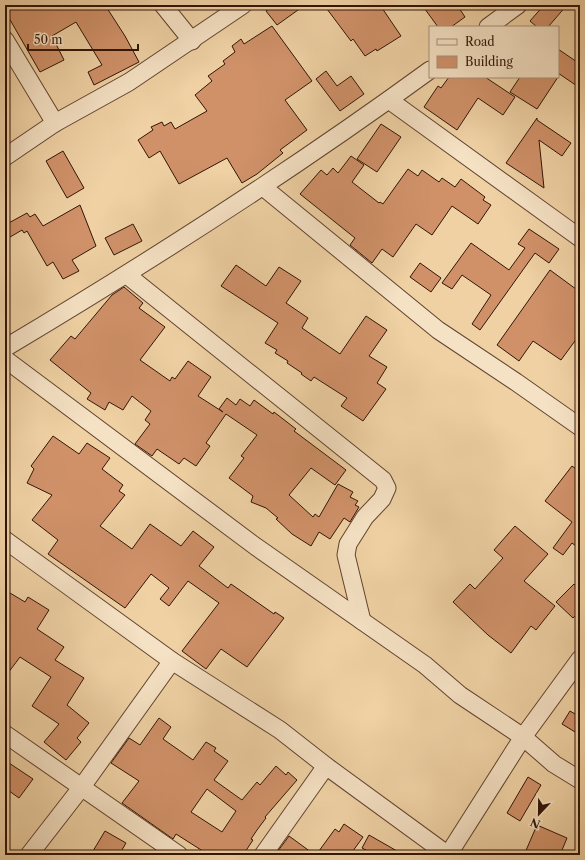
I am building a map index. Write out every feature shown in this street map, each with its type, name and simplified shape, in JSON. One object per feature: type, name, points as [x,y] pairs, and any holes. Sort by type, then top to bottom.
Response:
[{"type":"street","points":[[163,5],[192,41]]},
{"type":"street","points":[[5,157],[55,123],[129,82],[192,41],[243,5]]},
{"type":"street","points":[[489,26],[518,5]]},
{"type":"street","points":[[5,40],[55,123]]},
{"type":"street","points":[[5,348],[127,275],[263,187],[429,71]]},
{"type":"street","points":[[388,100],[580,238]]},
{"type":"street","points":[[263,187],[438,330],[580,427]]},
{"type":"street","points":[[127,275],[383,480],[387,488],[382,499],[365,517],[348,544],[346,555],[362,621]]},
{"type":"street","points":[[5,359],[255,546],[425,665],[460,695],[523,737],[554,764],[580,780]]},
{"type":"street","points":[[5,540],[172,661],[280,730],[326,766],[448,855],[523,737],[580,659]]},
{"type":"street","points":[[28,855],[80,788],[172,661]]},
{"type":"street","points":[[5,734],[80,788],[179,855]]},
{"type":"street","points":[[263,855],[326,766]]},
{"type":"building","points":[[5,5],[105,5],[125,36],[139,62],[94,85],[88,72],[102,65],[76,22],[52,36],[64,60],[40,72],[5,11]]},
{"type":"building","points":[[274,5],[305,5],[277,25],[266,11]]},
{"type":"building","points":[[324,5],[380,5],[401,36],[377,51],[376,49],[365,56],[353,39],[351,41]]},
{"type":"building","points":[[422,5],[457,5],[465,17],[452,26],[437,26]]},
{"type":"building","points":[[544,5],[567,5],[549,26],[536,26],[530,21]]},
{"type":"building","points":[[272,26],[312,81],[285,100],[307,130],[280,150],[283,153],[257,174],[242,183],[227,158],[179,184],[160,151],[149,158],[138,140],[153,130],[151,127],[162,122],[164,126],[171,122],[175,129],[207,111],[195,95],[212,81],[208,76],[225,64],[223,61],[235,52],[232,46],[241,39],[244,44]]},
{"type":"building","points":[[559,50],[580,64],[580,88],[559,74]]},
{"type":"building","points":[[326,71],[337,86],[351,76],[364,94],[340,111],[316,79]]},
{"type":"building","points":[[448,78],[486,78],[515,97],[503,115],[478,98],[457,130],[424,107],[438,86],[441,88]]},
{"type":"building","points":[[519,78],[557,78],[537,109],[510,92]]},
{"type":"building","points":[[537,118],[537,120],[571,143],[562,156],[539,140],[544,188],[506,163]]},
{"type":"building","points":[[381,124],[401,137],[377,172],[357,159]]},
{"type":"building","points":[[63,151],[84,188],[67,198],[46,161]]},
{"type":"building","points":[[351,156],[364,165],[352,182],[379,203],[380,202],[383,204],[408,169],[418,176],[422,170],[439,182],[442,178],[455,187],[461,179],[485,197],[483,200],[491,205],[478,224],[452,206],[432,235],[416,224],[393,257],[382,249],[372,263],[350,245],[355,238],[300,194],[321,170],[327,175],[333,168],[338,173]]},
{"type":"building","points":[[80,205],[96,246],[72,260],[79,271],[63,279],[53,262],[47,266],[27,231],[24,233],[22,230],[5,240],[5,225],[27,213],[30,217],[35,214],[43,226]]},
{"type":"building","points":[[133,224],[142,241],[114,255],[105,238]]},
{"type":"building","points":[[529,229],[559,249],[549,263],[535,253],[480,330],[472,324],[491,295],[462,275],[452,289],[442,283],[471,243],[509,270],[525,248],[518,244]]},
{"type":"building","points":[[420,263],[441,278],[431,292],[410,277]]},
{"type":"building","points":[[236,265],[266,286],[279,267],[301,281],[286,303],[308,318],[302,328],[340,354],[366,316],[387,330],[369,356],[387,367],[377,383],[386,389],[363,421],[341,406],[347,398],[314,377],[311,381],[287,363],[288,361],[275,353],[277,350],[265,343],[278,323],[221,286]]},
{"type":"building","points":[[550,270],[580,292],[580,334],[561,360],[533,341],[519,361],[497,345]]},
{"type":"building","points":[[124,287],[143,303],[139,308],[165,327],[140,360],[170,381],[172,377],[175,379],[188,361],[211,377],[198,396],[223,412],[219,409],[227,398],[236,405],[240,399],[250,406],[254,400],[273,414],[274,412],[296,429],[294,431],[346,470],[335,485],[311,468],[289,495],[313,517],[315,514],[319,517],[338,484],[353,492],[350,497],[358,501],[355,505],[359,507],[350,522],[344,518],[330,539],[319,532],[311,546],[292,534],[276,519],[278,518],[266,508],[251,502],[253,496],[229,478],[244,458],[241,456],[257,435],[226,414],[206,443],[210,446],[196,466],[184,458],[179,464],[157,449],[152,456],[135,444],[150,424],[145,420],[151,411],[132,396],[123,410],[109,402],[105,410],[87,399],[91,393],[50,360],[71,336],[75,339],[112,295]]},
{"type":"building","points":[[53,436],[79,454],[87,443],[110,458],[102,469],[123,485],[119,491],[125,495],[100,526],[132,549],[150,524],[181,546],[193,531],[214,547],[199,566],[228,588],[231,584],[274,614],[275,612],[284,618],[247,667],[221,649],[206,669],[182,651],[219,603],[188,581],[169,606],[160,599],[169,588],[151,574],[125,608],[48,554],[58,540],[32,520],[52,495],[27,483],[34,469],[31,466]]},
{"type":"building","points":[[572,466],[580,472],[580,480],[575,486],[580,490],[580,549],[572,543],[563,555],[553,548],[572,522],[545,501]]},
{"type":"building","points":[[515,526],[548,554],[524,581],[555,606],[536,630],[531,626],[511,653],[488,635],[453,602],[470,584],[475,589],[503,558],[494,550]]},
{"type":"building","points":[[574,584],[580,589],[580,611],[573,618],[556,602]]},
{"type":"building","points":[[5,590],[25,602],[28,597],[49,610],[37,629],[64,647],[55,660],[84,678],[67,705],[89,723],[77,738],[81,742],[66,760],[44,742],[59,724],[32,706],[51,677],[20,657],[5,677]]},
{"type":"building","points":[[570,711],[580,717],[580,735],[562,724]]},
{"type":"building","points":[[159,718],[171,727],[163,739],[193,760],[206,742],[216,748],[214,751],[228,761],[214,780],[242,800],[257,782],[260,785],[276,766],[286,775],[288,772],[297,780],[265,817],[266,818],[251,839],[253,840],[243,855],[209,855],[176,834],[173,839],[122,803],[139,781],[111,763],[129,738],[140,745]],"holes":[[[207,789],[236,811],[222,832],[191,812]]]},
{"type":"building","points":[[9,763],[33,779],[19,798],[5,788],[5,769]]},
{"type":"building","points":[[528,777],[541,785],[520,821],[507,813]]},
{"type":"building","points":[[344,824],[363,837],[350,855],[316,855],[335,829],[339,832]]},
{"type":"building","points":[[537,825],[567,838],[560,855],[524,855]]},
{"type":"building","points":[[105,831],[126,843],[119,855],[101,855],[93,851]]},
{"type":"building","points":[[369,835],[404,855],[375,855],[362,848]]},
{"type":"building","points":[[289,836],[315,855],[275,855]]}]
